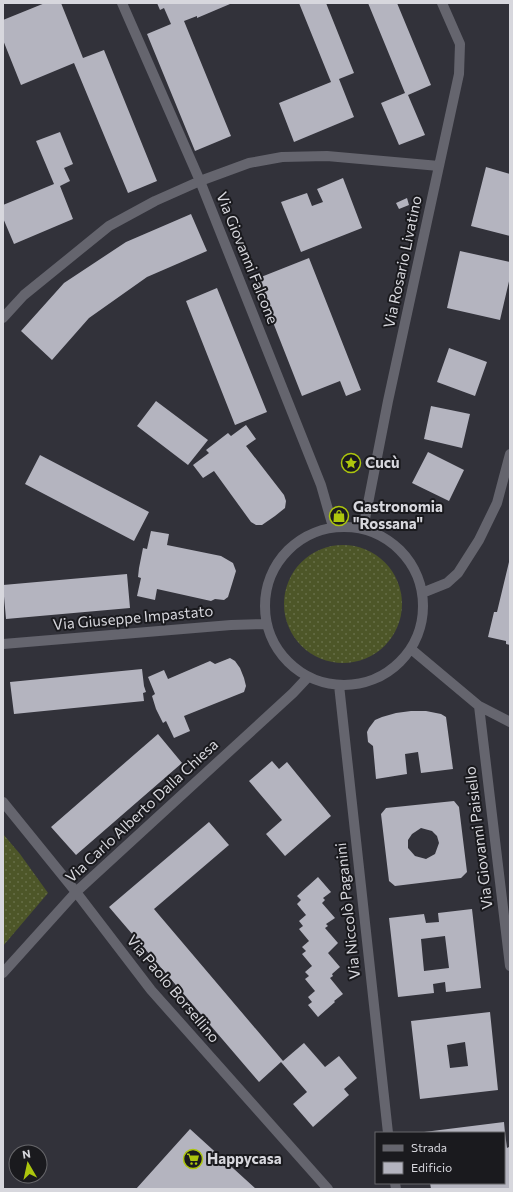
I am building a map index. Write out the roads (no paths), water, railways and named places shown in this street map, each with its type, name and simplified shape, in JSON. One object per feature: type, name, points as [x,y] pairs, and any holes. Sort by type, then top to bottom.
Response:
[{"type":"street","name":"Via Giovanni Falcone","points":[[122,3],[200,181],[321,485],[333,527]]},
{"type":"street","name":"Via Rosario Livatino","points":[[363,529],[388,401],[459,74],[460,44],[442,3]]},
{"type":"street","points":[[3,318],[24,295],[109,226],[155,201],[200,181],[250,163],[282,157],[327,156],[439,166]]},
{"type":"street","points":[[422,593],[447,583],[458,573],[480,540],[497,503],[510,454]]},
{"type":"street","points":[[333,527],[363,529],[380,535],[396,545],[408,559],[417,575],[422,593],[423,612],[419,631],[410,648],[392,669],[367,682],[339,685],[308,677],[289,663],[274,646],[266,624],[264,602],[268,580],[278,561],[293,544],[312,533],[333,527]]},
{"type":"street","name":"Via Giuseppe Impastato","points":[[3,644],[231,625],[266,624]]},
{"type":"street","points":[[410,648],[479,706],[510,722]]},
{"type":"street","name":"Via Carlo Alberto Dalla Chiesa","points":[[3,973],[76,892],[293,693],[308,677]]},
{"type":"street","name":"Via Niccolò Paganini","points":[[339,685],[388,1132]]},
{"type":"street","name":"Via Giovanni Paisiello","points":[[479,706],[510,966]]},
{"type":"street","name":"Via Paolo Borsellino","points":[[3,802],[76,892],[151,990],[328,1189]]},
{"type":"place","name":"Cucù","points":[[351,463]]},
{"type":"place","name":"Gastronomia \"Rossana\"","points":[[339,516]]},
{"type":"place","name":"Happycasa","points":[[193,1159]]}]
